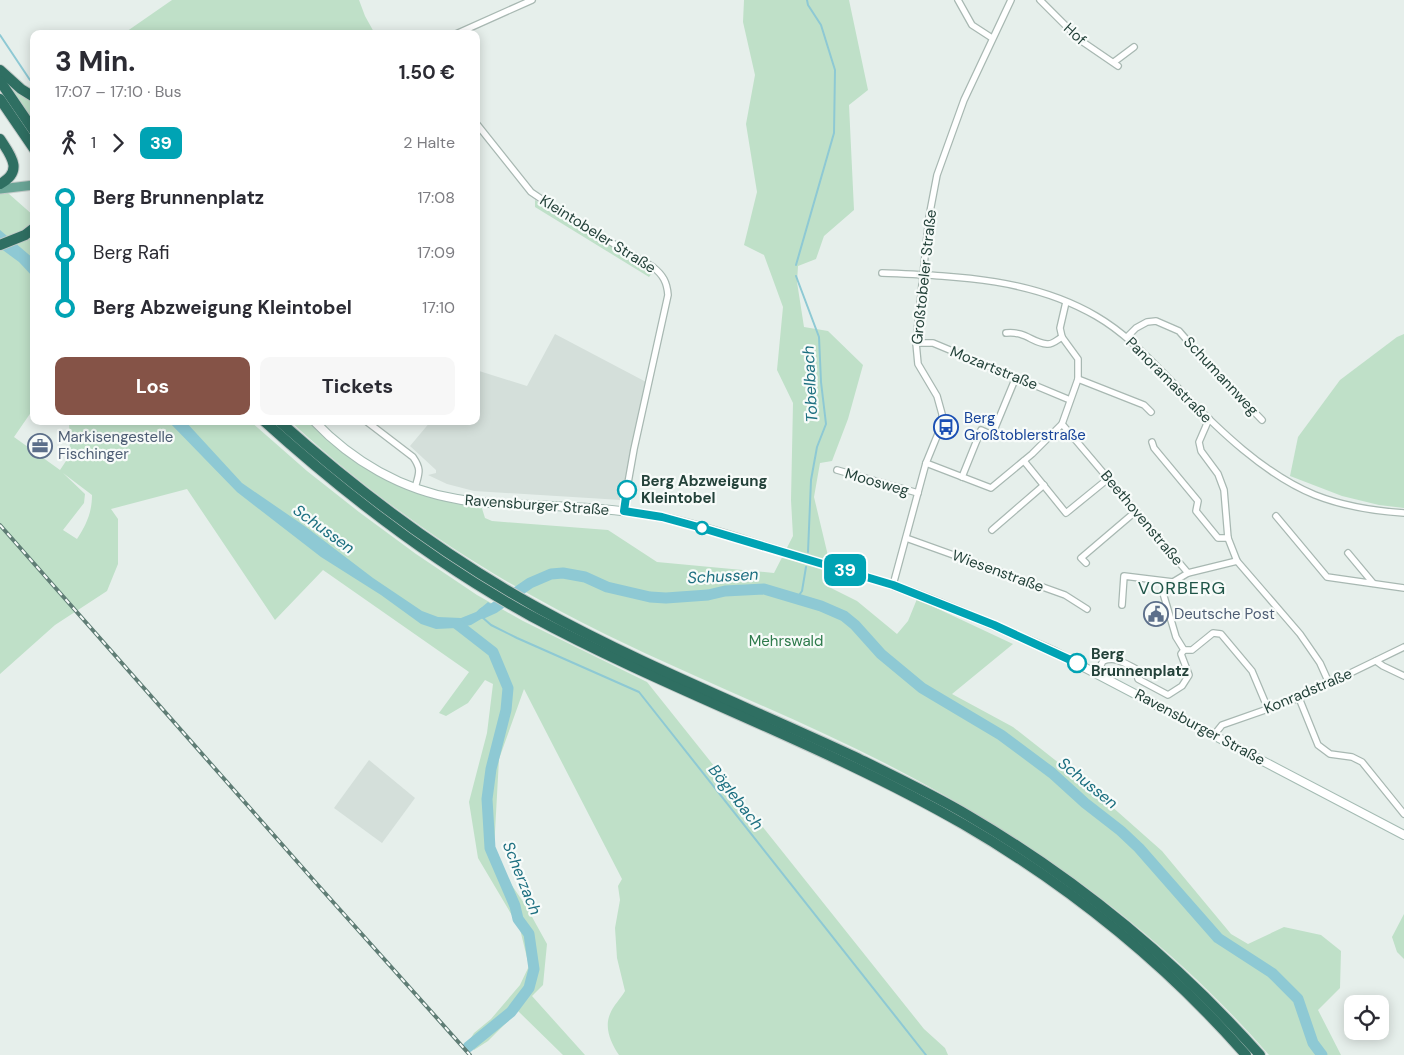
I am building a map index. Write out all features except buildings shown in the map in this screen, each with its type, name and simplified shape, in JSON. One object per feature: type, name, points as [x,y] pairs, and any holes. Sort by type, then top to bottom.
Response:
[{"type":"highway","points":[[0,70],[30,95]]},
{"type":"highway","points":[[0,81],[30,136]]},
{"type":"highway","points":[[0,99],[30,136]]},
{"type":"highway","points":[[0,139],[13,161],[14,170],[8,180],[0,184]]},
{"type":"highway","points":[[0,247],[30,231]]},
{"type":"highway","points":[[0,247],[30,237]]},
{"type":"highway","points":[[268,425],[312,465],[363,506],[420,547],[484,589],[881,770],[976,820],[1025,851],[1080,888],[1120,920],[1188,980],[1260,1055]]},
{"type":"highway","points":[[284,425],[370,498],[427,540],[492,581],[532,610],[631,665],[870,775],[962,824],[1019,859],[1074,897],[1115,929],[1181,988],[1246,1055]]},
{"type":"main road","points":[[0,189],[30,185]]},
{"type":"main road","name":"Ravensburger Straße","points":[[318,425],[336,443],[355,457],[393,479],[415,488],[457,499],[480,502],[576,507],[624,511],[662,517],[893,585],[994,625],[1053,651],[1404,835]]},
{"type":"street","points":[[465,30],[532,0]]},
{"type":"street","points":[[958,0],[972,25],[992,38]]},
{"type":"street","name":"Großtobeler Straße","points":[[893,585],[926,463],[940,429],[942,414],[936,396],[918,364],[916,343],[929,217],[937,175],[964,100],[1011,0]]},
{"type":"street","name":"Hof","points":[[1040,0],[1080,40],[1116,64],[1118,57],[1134,47]]},
{"type":"street","name":"Kleintobeler Straße","points":[[480,128],[532,192],[565,215],[653,267],[663,276],[666,282],[668,295],[634,449],[624,511]]},
{"type":"street","name":"Panoramastraße","points":[[882,273],[923,274],[999,282],[1032,289],[1095,315],[1127,337],[1209,419],[1250,455],[1291,483],[1342,504],[1404,513]]},
{"type":"street","points":[[926,463],[991,488],[1024,461],[1062,424],[1078,379],[1078,359],[1062,337],[1060,328],[1066,302]]},
{"type":"street","name":"Schumannweg","points":[[1127,337],[1136,328],[1147,322],[1156,321],[1179,331],[1262,420]]},
{"type":"street","points":[[1006,333],[1017,332],[1046,344],[1054,343],[1062,337]]},
{"type":"street","name":"Mozartstraße","points":[[916,343],[933,343],[1070,400]]},
{"type":"street","points":[[962,477],[981,430],[992,435],[1016,377]]},
{"type":"street","points":[[1078,379],[1144,405],[1151,412]]},
{"type":"street","points":[[1209,419],[1199,442],[1201,451],[1218,474],[1224,490],[1228,538],[1237,562],[1300,634],[1320,663],[1329,683]]},
{"type":"street","name":"Beethovenstraße","points":[[1062,424],[1188,574],[1237,562]]},
{"type":"street","points":[[371,425],[413,457],[420,470],[415,488]]},
{"type":"street","points":[[1152,442],[1154,448],[1198,501],[1196,511],[1218,538],[1228,538]]},
{"type":"street","points":[[1024,461],[1066,513],[1109,478]]},
{"type":"street","name":"Moosweg","points":[[837,470],[918,494]]},
{"type":"street","points":[[992,530],[1044,485]]},
{"type":"street","points":[[1086,562],[1081,558],[1135,512]]},
{"type":"street","points":[[1276,516],[1327,577],[1404,588]]},
{"type":"street","name":"Wiesenstraße","points":[[906,538],[1065,595],[1087,609]]},
{"type":"street","points":[[1348,553],[1373,584]]},
{"type":"street","points":[[1184,650],[1176,637],[1163,593],[1173,582],[1188,574]]},
{"type":"street","points":[[1122,605],[1124,576],[1173,582]]},
{"type":"street","points":[[1184,650],[1192,650],[1213,633],[1221,634],[1252,671],[1268,709]]},
{"type":"street","name":"Konradstraße","points":[[1214,735],[1222,724],[1298,698],[1404,647]]},
{"type":"street","points":[[1097,674],[1103,661],[1111,658],[1117,659],[1136,669],[1138,679],[1168,695],[1182,686],[1189,675],[1181,654],[1184,650]]},
{"type":"street","points":[[1376,661],[1404,676]]},
{"type":"street","points":[[1298,698],[1318,745],[1330,754],[1352,757],[1362,762],[1404,814]]},
{"type":"shaded area","points":[[555,334],[648,383],[627,490],[621,500],[474,491],[447,484],[428,475],[436,473],[436,470],[410,446],[428,425],[480,425],[480,371],[527,386]]},
{"type":"shaded area","points":[[369,760],[415,798],[382,843],[334,808]]},
{"type":"green space","points":[[172,0],[359,0],[373,30],[129,30]]},
{"type":"green space","name":"Mehrswald","points":[[744,0],[849,0],[868,90],[849,105],[854,210],[824,236],[816,259],[798,266],[797,282],[804,327],[828,331],[863,365],[848,419],[832,461],[820,463],[814,497],[829,560],[824,582],[829,587],[857,601],[897,634],[908,621],[917,599],[1013,644],[952,694],[1013,727],[1092,789],[1162,851],[1231,934],[1248,944],[1284,927],[1321,935],[1341,951],[1340,988],[1318,1010],[1341,1055],[1269,1055],[1231,1013],[1149,937],[1105,902],[1014,837],[879,760],[607,635],[522,590],[481,566],[402,513],[364,484],[295,425],[319,425],[355,457],[415,488],[480,502],[485,518],[492,521],[608,530],[657,562],[774,573],[793,536],[791,500],[793,403],[777,370],[783,307],[764,255],[744,245],[757,192],[746,124],[755,75],[743,22]]},
{"type":"green space","points":[[10,84],[30,98],[30,117],[8,85]]},
{"type":"green space","points":[[0,186],[30,212],[30,414],[14,437],[60,470],[70,455],[69,425],[255,425],[307,471],[359,512],[416,554],[477,595],[523,621],[647,682],[924,1029],[945,1048],[948,1055],[619,1055],[611,1040],[608,1030],[608,1019],[611,1011],[625,991],[617,958],[615,928],[620,900],[618,886],[622,879],[524,689],[499,759],[494,850],[504,874],[526,906],[547,944],[543,985],[532,996],[585,1055],[563,1055],[518,1011],[488,1041],[474,1050],[469,1041],[474,1033],[491,1019],[520,985],[529,966],[520,929],[478,858],[469,802],[487,733],[493,684],[485,680],[468,703],[446,716],[439,713],[469,672],[323,570],[275,620],[187,489],[111,509],[118,519],[118,564],[107,591],[55,625],[0,674]],"holes":[[[63,473],[92,495],[91,508],[77,539],[63,530],[84,503],[85,494]]]},
{"type":"green space","points":[[535,200],[653,272],[649,277],[535,207]]},
{"type":"green space","points":[[1404,334],[1404,508],[1379,505],[1342,496],[1290,476],[1298,437],[1340,380],[1397,337]]},
{"type":"green space","points":[[1404,914],[1404,959],[1397,952],[1392,937]]},
{"type":"water","points":[[0,230],[30,256],[30,274],[19,262],[0,248]]},
{"type":"water","points":[[172,425],[189,425],[242,483],[306,527],[373,578],[422,611],[438,617],[461,618],[476,612],[488,602],[498,609],[471,625],[457,628],[436,629],[421,624],[381,595],[321,557],[237,492]]},
{"type":"waterway","name":"Tobelbach","points":[[796,265],[834,133],[835,70],[821,25],[808,5],[807,0]]},
{"type":"waterway","points":[[0,35],[30,80]]},
{"type":"waterway","name":"Tobelbach","points":[[796,276],[819,337],[821,382],[826,424],[817,447],[811,480],[808,552]]},
{"type":"waterway","name":"Tobelbach","points":[[797,598],[802,591],[806,567]]},
{"type":"waterway","name":"Schussen","points":[[483,613],[494,608],[530,583],[551,574],[563,573],[585,577],[607,587],[650,597],[666,598],[708,595],[725,591],[764,589],[821,606],[844,616],[855,625],[881,654],[922,688],[1001,735],[1052,773],[1085,803],[1121,831],[1139,848],[1218,938],[1272,973],[1298,999],[1313,1043],[1322,1055]]},
{"type":"waterway","name":"Böglebach","points":[[482,617],[491,625],[517,638],[639,692],[926,1055]]},
{"type":"waterway","name":"Scherzach","points":[[457,624],[493,652],[508,688],[506,710],[491,769],[487,799],[490,848],[515,906],[518,919],[529,934],[534,969],[529,988],[511,1012],[468,1047]]},
{"type":"railway","points":[[0,525],[470,1055]]},
{"type":"bus line","name":"39","points":[[627,490],[624,511],[662,517],[702,528],[893,585],[994,625],[1077,663]]},
{"type":"place","name":"Berg Großtoblerstraße","points":[[946,427]]},
{"type":"place","name":"Markisengestelle Fischinger","points":[[40,446]]},
{"type":"place","name":"Berg Abzweigung Kleintobel","points":[[627,490]]},
{"type":"place","name":"Deutsche Post","points":[[1156,614]]},
{"type":"place","name":"Berg Brunnenplatz","points":[[1077,663]]},
{"type":"district","name":"VORBERG","points":[[1182,588]]}]
